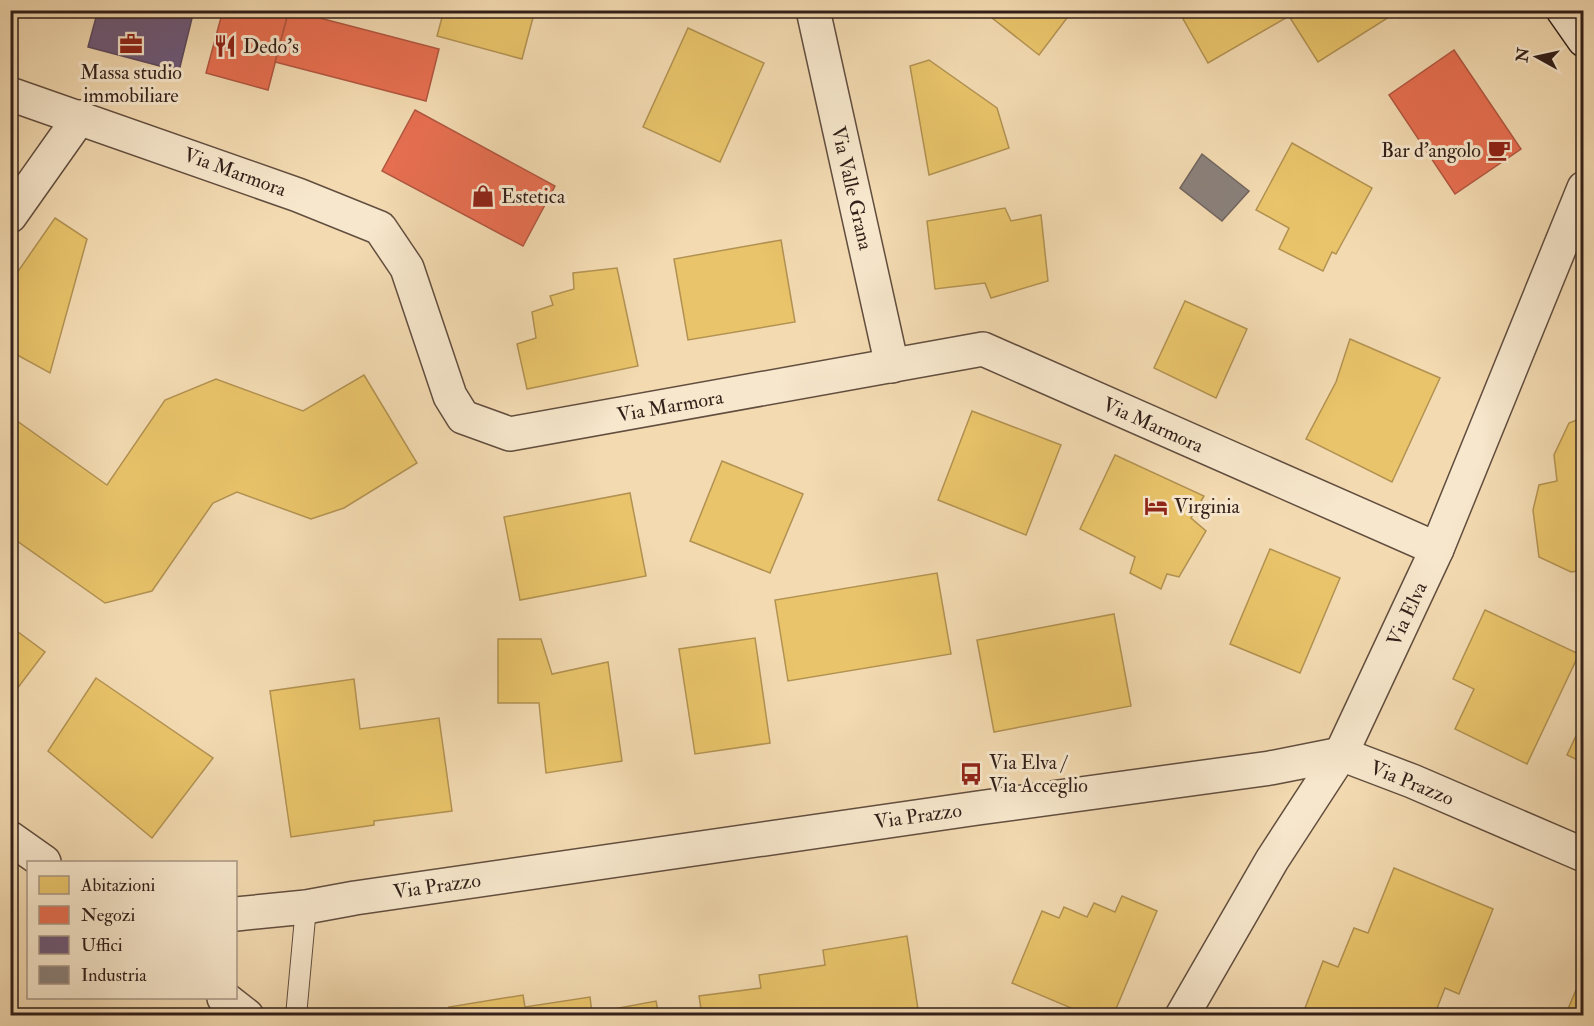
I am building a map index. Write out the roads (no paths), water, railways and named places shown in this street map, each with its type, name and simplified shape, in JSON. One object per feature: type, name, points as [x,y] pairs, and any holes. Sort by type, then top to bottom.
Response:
[{"type":"street","name":"Via Valle Grana","points":[[813,10],[892,366]]},
{"type":"street","points":[[1563,10],[1584,40]]},
{"type":"street","name":"Via Marmora","points":[[10,94],[298,195],[380,228],[407,268],[450,396],[464,417],[510,434],[983,349],[1437,549]]},
{"type":"street","points":[[10,216],[80,117]]},
{"type":"street","name":"Via Elva","points":[[1182,1016],[1272,860],[1341,754],[1437,549],[1584,188]]},
{"type":"street","name":"Via Prazzo","points":[[237,914],[306,907],[978,808],[1270,768],[1341,754],[1412,781],[1584,855]]},
{"type":"street","points":[[10,838],[43,861]]},
{"type":"street","points":[[225,999],[247,1016]]},
{"type":"lane","points":[[296,1016],[306,907]]},
{"type":"place","name":"Massa studio immobiliare","points":[[131,44]]},
{"type":"place","name":"Dedo's","points":[[225,46]]},
{"type":"place","name":"Bar d'angolo","points":[[1499,150]]},
{"type":"place","name":"Estetica","points":[[483,196]]},
{"type":"place","name":"Virginia","points":[[1156,506]]},
{"type":"place","name":"Via Elva / Via Acceglio","points":[[971,774]]}]
